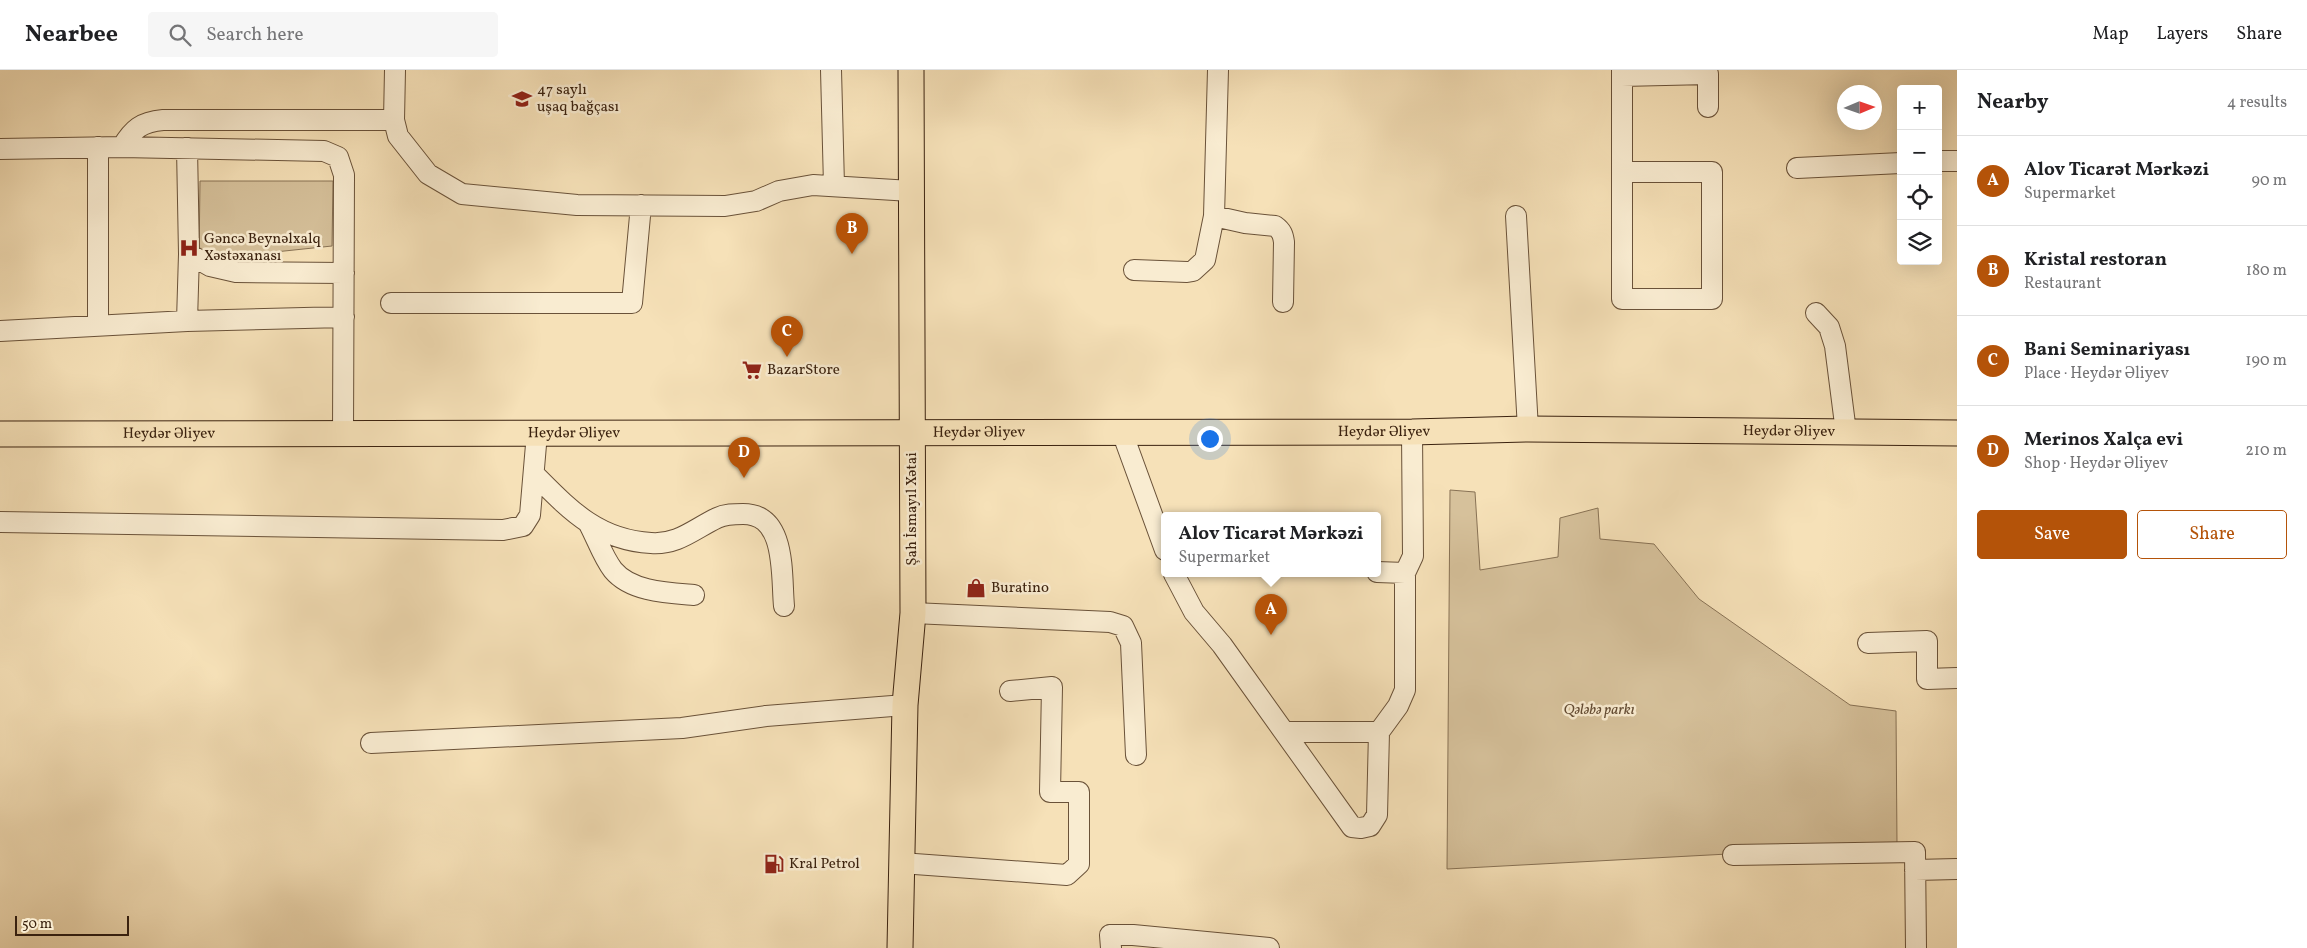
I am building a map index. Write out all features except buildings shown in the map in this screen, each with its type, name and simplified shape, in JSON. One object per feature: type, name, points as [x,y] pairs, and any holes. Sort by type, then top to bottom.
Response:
[{"type":"main road","name":"Şah İsmayıl Xətai","points":[[900,948],[905,705],[913,613],[911,70]]},
{"type":"main road","name":"Heydər Əliyev","points":[[0,434],[1412,432],[1528,429],[1957,433]]},
{"type":"street","points":[[395,70],[394,120],[398,136],[428,174],[462,194],[578,205],[725,206],[756,201],[779,191],[812,185],[911,191]]},
{"type":"street","points":[[831,70],[834,186]]},
{"type":"street","points":[[1134,270],[1186,272],[1198,268],[1205,260],[1214,216],[1218,70]]},
{"type":"street","points":[[1622,172],[1712,172],[1712,299],[1622,298],[1622,172],[1622,73],[1708,74],[1708,107]]},
{"type":"street","points":[[122,147],[132,131],[150,121],[394,120]]},
{"type":"street","points":[[98,147],[98,325]]},
{"type":"street","points":[[0,149],[122,147],[324,151],[338,157],[344,175],[343,434]]},
{"type":"street","points":[[187,148],[189,254],[187,321]]},
{"type":"street","points":[[1942,162],[1957,161]]},
{"type":"street","points":[[1797,168],[1897,163]]},
{"type":"street","points":[[391,304],[632,303],[641,205]]},
{"type":"street","points":[[1214,216],[1245,223],[1275,226],[1280,229],[1283,233],[1284,242],[1283,302]]},
{"type":"street","points":[[1516,216],[1528,429]]},
{"type":"street","points":[[189,254],[210,266],[236,272],[344,273]]},
{"type":"street","points":[[1816,313],[1829,327],[1835,346],[1846,432]]},
{"type":"street","points":[[0,331],[187,321],[344,317]]},
{"type":"street","points":[[1122,432],[1161,539]]},
{"type":"street","points":[[1176,577],[1194,612],[1222,645],[1286,732],[1352,827],[1370,826],[1377,815],[1380,732],[1398,706],[1405,690],[1405,573],[1413,556],[1412,432]]},
{"type":"street","points":[[0,522],[503,530],[524,526],[530,514],[537,433]]},
{"type":"street","points":[[534,474],[572,512],[602,532],[624,539],[651,543],[669,542],[684,538],[718,517],[730,514],[750,514],[759,517],[773,530],[778,541],[784,606]]},
{"type":"street","points":[[589,524],[614,571],[631,583],[660,592],[694,595]]},
{"type":"street","points":[[1381,572],[1405,573]]},
{"type":"street","points":[[913,613],[1110,622],[1123,626],[1131,643],[1136,755]]},
{"type":"street","points":[[1868,643],[1927,641],[1928,679],[1957,678]]},
{"type":"street","points":[[901,863],[1067,875],[1079,864],[1079,792],[1050,792],[1052,687],[1010,690]]},
{"type":"street","points":[[371,743],[682,728],[766,716],[905,705]]},
{"type":"street","points":[[1286,732],[1380,732]]},
{"type":"street","points":[[1733,855],[1915,852],[1916,948]]},
{"type":"street","points":[[1915,870],[1957,869]]},
{"type":"street","points":[[1111,948],[1110,935],[1133,935],[1269,948]]},
{"type":"green space","points":[[200,181],[333,181],[332,246],[199,260]]},
{"type":"green space","name":"Qələbə parkı","points":[[1450,490],[1475,492],[1480,570],[1558,557],[1560,518],[1598,508],[1600,539],[1654,544],[1699,599],[1850,705],[1896,711],[1897,845],[1447,869]]},
{"type":"place","name":"47 saylı uşaq bağçası","points":[[522,99]]},
{"type":"place","name":"Gəncə Beynəlxalq Xəstəxanası","points":[[189,248]]},
{"type":"place","name":"Kristal restoran","points":[[852,254]]},
{"type":"place","name":"Bani Seminariyası","points":[[787,357]]},
{"type":"place","name":"BazarStore","points":[[752,370]]},
{"type":"place","name":"Merinos Xalça evi","points":[[744,478]]},
{"type":"place","name":"Buratino","points":[[976,588]]},
{"type":"place","name":"Alov Ticarət Mərkəzi","points":[[1271,635]]},
{"type":"place","name":"Kral Petrol","points":[[774,864]]}]
